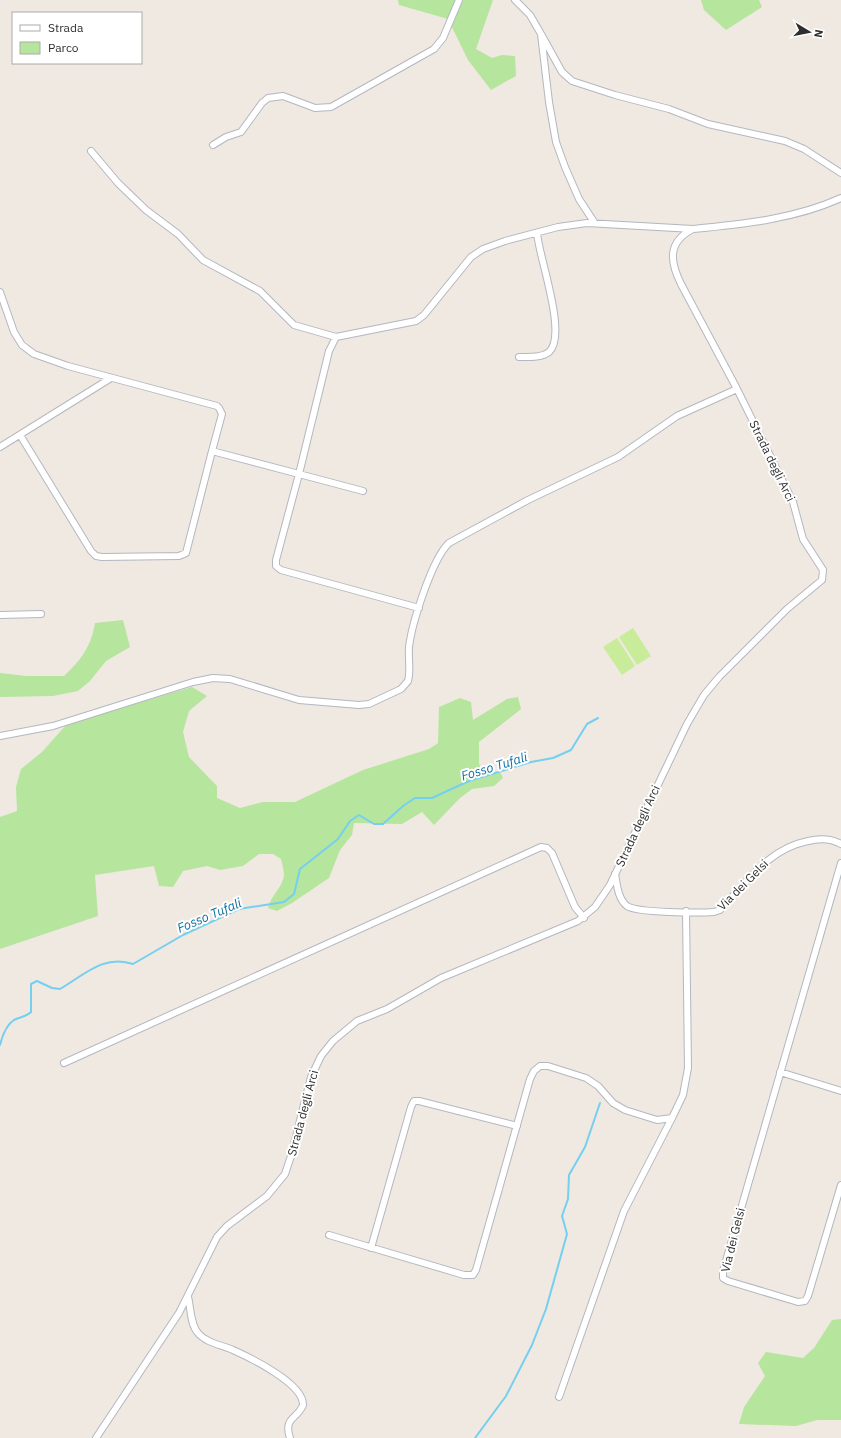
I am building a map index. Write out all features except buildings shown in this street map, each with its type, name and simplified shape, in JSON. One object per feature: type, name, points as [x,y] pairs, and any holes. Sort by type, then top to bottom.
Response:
[{"type":"street","points":[[214,146],[226,137],[241,132],[267,99],[278,96],[285,97],[315,108],[331,107],[428,53],[443,38],[459,0]]},
{"type":"street","points":[[516,0],[530,15],[562,72],[572,81],[615,95],[669,109],[708,124],[786,141],[804,149],[841,173]]},
{"type":"street","points":[[541,34],[548,102],[556,142],[563,163],[579,199],[594,222]]},
{"type":"street","points":[[91,151],[118,183],[146,210],[178,234],[206,262],[260,291],[294,325],[336,337],[416,321],[424,315],[461,268],[476,252],[505,241],[568,225],[594,222],[631,227],[693,229],[767,220],[817,208],[841,198]]},
{"type":"street","name":"Strada degli Arci","points":[[96,1438],[188,1297],[211,1247],[219,1234],[266,1196],[285,1174],[311,1076],[321,1056],[335,1039],[360,1019],[392,1006],[441,978],[584,918],[600,900],[615,874],[687,724],[704,695],[719,677],[772,624],[796,601],[821,581],[824,576],[821,566],[802,539],[793,502],[737,389],[672,264],[672,256],[678,242],[683,236],[693,229]]},
{"type":"street","points":[[519,357],[544,355],[552,349],[555,339],[553,310],[537,233]]},
{"type":"street","points":[[0,292],[11,327],[24,347],[34,354],[111,378],[218,407],[221,415],[188,549],[185,554],[179,556],[102,557],[92,552],[20,435]]},
{"type":"street","points":[[336,337],[329,351],[276,560],[277,568],[419,608]]},
{"type":"street","points":[[0,448],[111,378]]},
{"type":"street","points":[[0,736],[53,726],[193,682],[213,678],[237,680],[299,700],[357,705],[367,704],[401,689],[408,681],[410,642],[419,608],[438,557],[445,548],[454,540],[539,495],[618,457],[677,416],[737,389]]},
{"type":"street","points":[[212,451],[363,491]]},
{"type":"street","points":[[0,615],[41,614]]},
{"type":"street","name":"Via dei Gelsi","points":[[615,874],[620,897],[628,907],[646,910],[712,912],[718,911],[767,860],[784,848],[818,839],[830,839],[841,844]]},
{"type":"street","points":[[64,1063],[541,847],[547,848],[552,853],[576,910],[584,918]]},
{"type":"street","name":"Via dei Gelsi","points":[[841,863],[723,1271],[723,1278],[728,1281],[798,1302],[805,1301],[808,1296],[841,1185]]},
{"type":"street","points":[[559,1396],[624,1211],[683,1095],[688,1068],[686,911]]},
{"type":"street","points":[[329,1235],[464,1275],[473,1275],[476,1270],[532,1074],[542,1065],[566,1071],[589,1080],[598,1086],[613,1103],[625,1110],[657,1120],[672,1118]]},
{"type":"street","points":[[780,1072],[841,1090]]},
{"type":"street","points":[[371,1248],[414,1101],[517,1126]]},
{"type":"street","points":[[188,1297],[194,1327],[199,1335],[211,1342],[240,1354],[284,1378],[299,1391],[303,1398],[303,1405],[289,1423],[288,1430],[290,1438]]},
{"type":"green space","points":[[398,0],[493,0],[476,49],[492,58],[502,55],[515,56],[516,76],[491,90],[468,60],[448,19],[399,5]]},
{"type":"green space","points":[[701,0],[759,0],[762,7],[726,30],[704,10]]},
{"type":"green space","points":[[123,620],[130,647],[106,661],[90,681],[78,691],[53,696],[0,697],[0,673],[26,676],[64,676],[80,659],[88,646],[95,623]]},
{"type":"green space","points":[[633,628],[651,656],[637,665],[619,637]]},
{"type":"green space","points":[[617,638],[635,666],[622,675],[603,647]]},
{"type":"green space","points":[[192,687],[207,696],[189,711],[183,732],[189,757],[217,786],[217,798],[240,808],[263,802],[295,802],[363,770],[429,749],[438,743],[439,707],[460,698],[471,702],[473,720],[507,699],[518,697],[521,709],[479,742],[479,763],[482,773],[500,772],[503,778],[494,786],[472,789],[460,798],[434,825],[422,812],[402,824],[354,823],[352,835],[340,850],[329,878],[292,903],[277,911],[268,908],[282,883],[284,873],[281,859],[273,854],[259,854],[243,866],[220,870],[207,866],[183,871],[173,887],[159,886],[154,866],[95,875],[98,916],[0,949],[0,817],[17,811],[16,787],[21,769],[42,752],[67,724]]},
{"type":"green space","points":[[841,1319],[841,1420],[817,1420],[796,1426],[739,1424],[744,1407],[765,1376],[758,1363],[766,1352],[803,1358],[814,1348],[832,1320]]},
{"type":"waterway","name":"Fosso Tufali","points":[[0,1045],[5,1031],[11,1022],[31,1012],[31,984],[37,981],[52,988],[60,989],[86,972],[103,964],[113,962],[133,964],[183,935],[239,909],[284,902],[294,894],[300,869],[338,839],[350,821],[359,815],[374,824],[383,824],[403,806],[415,798],[432,798],[469,781],[531,762],[553,758],[571,750],[587,724],[598,718]]},
{"type":"waterway","points":[[475,1438],[506,1396],[532,1345],[546,1309],[567,1234],[562,1216],[568,1199],[569,1175],[585,1147],[600,1103]]}]
